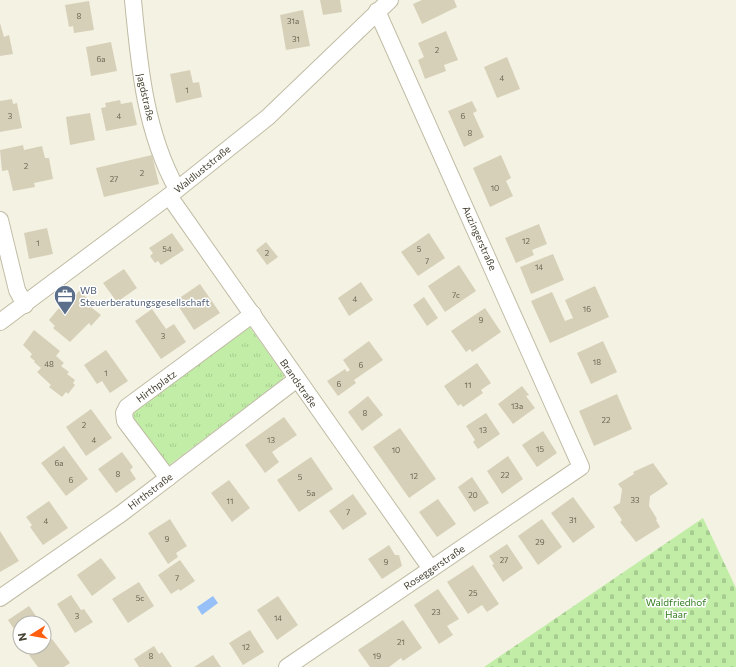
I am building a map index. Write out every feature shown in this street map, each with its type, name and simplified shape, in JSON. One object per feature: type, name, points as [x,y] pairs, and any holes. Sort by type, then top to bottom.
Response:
[{"type":"street","name":"Jagdstraße","points":[[133,0],[139,66],[149,112],[173,192]]},
{"type":"street","name":"Waldluststraße","points":[[0,322],[25,305],[173,192],[268,116],[390,0]]},
{"type":"street","name":"Auzingerstraße","points":[[377,11],[581,466]]},
{"type":"street","name":"Brandstraße","points":[[173,192],[297,379],[431,569]]},
{"type":"street","points":[[0,220],[17,290],[25,305]]},
{"type":"street","name":"Hirthplatz","points":[[168,478],[125,420],[124,413],[127,408],[253,314]]},
{"type":"street","name":"Hirthstraße","points":[[0,598],[122,512],[297,379]]},
{"type":"street","name":"Roseggerstraße","points":[[287,667],[581,466]]},
{"type":"green space","points":[[249,326],[284,375],[283,379],[168,466],[134,420],[133,416],[135,411]]},
{"type":"green space","name":"Waldfriedhof Haar","points":[[703,518],[736,588],[736,667],[484,667]]},
{"type":"water","points":[[213,596],[218,603],[202,615],[197,607]]},
{"type":"building","points":[[320,0],[340,0],[342,12],[323,15]]},
{"type":"building","points":[[422,0],[454,0],[457,7],[422,24],[413,4]]},
{"type":"building","points":[[89,1],[94,30],[74,33],[73,26],[69,27],[65,5]]},
{"type":"building","points":[[303,10],[310,46],[286,50],[280,15]]},
{"type":"building","points":[[0,23],[4,37],[9,35],[13,54],[0,56]]},
{"type":"building","points":[[446,31],[458,60],[444,65],[446,71],[425,79],[418,60],[424,57],[418,43]]},
{"type":"building","points":[[111,42],[117,71],[91,76],[86,47]]},
{"type":"building","points":[[507,57],[520,89],[497,98],[484,67]]},
{"type":"building","points":[[190,70],[193,83],[199,82],[202,97],[176,103],[170,74]]},
{"type":"building","points":[[12,99],[13,104],[17,103],[22,128],[0,132],[0,101]]},
{"type":"building","points":[[120,100],[121,104],[132,102],[137,125],[106,131],[101,108],[106,107],[105,103]]},
{"type":"building","points":[[472,101],[477,111],[473,113],[484,137],[464,147],[448,111]]},
{"type":"building","points":[[90,113],[95,140],[70,145],[66,117]]},
{"type":"building","points":[[23,145],[24,150],[42,146],[45,158],[49,158],[53,179],[34,183],[35,187],[13,191],[8,170],[2,171],[0,150]]},
{"type":"building","points":[[152,155],[159,184],[104,197],[96,168]]},
{"type":"building","points":[[501,155],[511,178],[506,181],[513,196],[490,207],[473,168]]},
{"type":"building","points":[[539,224],[547,244],[532,250],[534,255],[516,263],[505,238]]},
{"type":"building","points":[[47,228],[53,254],[29,259],[24,233]]},
{"type":"building","points":[[172,233],[184,250],[161,265],[158,261],[155,263],[150,256],[153,253],[149,248]]},
{"type":"building","points":[[429,233],[445,258],[418,276],[401,252]]},
{"type":"building","points":[[266,242],[278,257],[267,265],[256,250]]},
{"type":"building","points":[[553,254],[564,280],[531,294],[520,267]]},
{"type":"building","points":[[459,265],[476,291],[445,312],[428,286]]},
{"type":"building","points":[[124,269],[137,288],[117,302],[103,283]]},
{"type":"building","points":[[361,282],[373,300],[349,316],[338,298]]},
{"type":"building","points":[[200,284],[220,313],[194,330],[175,301]]},
{"type":"building","points":[[595,286],[609,317],[550,343],[531,301],[552,292],[565,321],[573,318],[565,300]]},
{"type":"building","points":[[79,291],[95,305],[92,308],[101,315],[91,326],[89,323],[70,342],[53,328],[55,326],[49,320],[59,308],[61,310]]},
{"type":"building","points":[[424,297],[438,318],[427,326],[413,305]]},
{"type":"building","points":[[485,308],[501,332],[472,352],[470,349],[466,352],[451,331]]},
{"type":"building","points":[[152,309],[166,329],[174,324],[186,342],[161,359],[135,321]]},
{"type":"building","points":[[34,330],[60,351],[56,356],[64,363],[61,366],[69,372],[67,374],[75,380],[73,383],[75,385],[68,394],[66,392],[62,397],[49,387],[51,385],[37,372],[41,368],[30,357],[32,354],[23,345]]},
{"type":"building","points":[[369,341],[383,360],[354,380],[356,383],[338,396],[327,381],[345,369],[347,372],[350,370],[343,360]]},
{"type":"building","points":[[603,341],[617,372],[591,384],[577,353]]},
{"type":"building","points":[[106,350],[128,381],[110,393],[102,381],[97,384],[84,365]]},
{"type":"building","points":[[477,363],[491,383],[481,390],[483,393],[463,407],[461,404],[458,406],[444,386]]},
{"type":"building","points":[[522,386],[529,395],[526,396],[535,408],[513,424],[498,404]]},
{"type":"building","points":[[617,394],[632,429],[594,446],[579,411]]},
{"type":"building","points":[[368,396],[383,415],[362,431],[348,412]]},
{"type":"building","points":[[91,409],[112,438],[86,456],[66,427]]},
{"type":"building","points":[[486,413],[500,434],[478,449],[473,442],[475,440],[466,426]]},
{"type":"building","points":[[284,417],[297,435],[272,452],[279,462],[265,473],[245,445]]},
{"type":"building","points":[[400,428],[436,479],[409,498],[373,447]]},
{"type":"building","points":[[543,431],[557,453],[537,467],[522,445]]},
{"type":"building","points":[[64,446],[88,479],[66,496],[41,463]]},
{"type":"building","points":[[122,452],[133,467],[130,470],[136,479],[116,493],[98,469]]},
{"type":"building","points":[[508,456],[523,479],[502,494],[487,471]]},
{"type":"building","points":[[311,457],[333,489],[299,512],[277,480]]},
{"type":"building","points":[[653,463],[668,484],[650,496],[649,506],[660,527],[636,542],[620,522],[622,520],[613,507],[620,503],[622,489],[618,484],[634,474],[633,472]]},
{"type":"building","points":[[472,477],[489,503],[474,512],[458,487]]},
{"type":"building","points":[[229,480],[250,508],[232,522],[211,493]]},
{"type":"building","points":[[353,494],[367,514],[343,530],[329,511]]},
{"type":"building","points":[[573,497],[595,527],[573,543],[551,513]]},
{"type":"building","points":[[438,499],[456,524],[437,537],[419,512]]},
{"type":"building","points":[[49,501],[68,528],[43,545],[30,527],[32,525],[26,517]]},
{"type":"building","points":[[170,519],[187,546],[176,553],[178,557],[168,564],[148,533]]},
{"type":"building","points":[[542,519],[562,547],[538,565],[518,536]]},
{"type":"building","points":[[0,531],[19,561],[0,572]]},
{"type":"building","points":[[507,544],[523,568],[503,582],[492,565],[494,564],[489,556]]},
{"type":"building","points":[[389,545],[395,555],[399,555],[402,566],[382,579],[368,559]]},
{"type":"building","points":[[101,558],[116,578],[92,596],[77,575]]},
{"type":"building","points":[[180,560],[195,581],[180,591],[179,589],[171,594],[158,575]]},
{"type":"building","points":[[473,565],[499,604],[487,612],[482,605],[468,614],[447,582]]},
{"type":"building","points":[[139,582],[154,606],[128,623],[112,599]]},
{"type":"building","points":[[438,589],[459,619],[447,626],[453,635],[439,644],[414,605]]},
{"type":"building","points":[[71,595],[81,610],[84,609],[93,622],[75,633],[57,604]]},
{"type":"building","points":[[278,596],[298,625],[277,640],[257,610]]},
{"type":"building","points":[[29,606],[35,615],[16,615]]},
{"type":"building","points":[[12,617],[12,626],[8,620]]},
{"type":"building","points":[[403,620],[422,648],[403,661],[401,658],[389,667],[370,667],[358,650]]},
{"type":"building","points":[[250,630],[264,652],[243,665],[229,643]]},
{"type":"building","points":[[52,639],[70,663],[64,667],[38,667],[29,655],[52,655]]},
{"type":"building","points":[[154,646],[159,654],[162,652],[172,667],[139,667],[134,659]]},
{"type":"building","points":[[213,655],[221,667],[194,667]]},
{"type":"place","name":"WB Steuerberatungsgesellschaft","points":[[65,316]]}]
